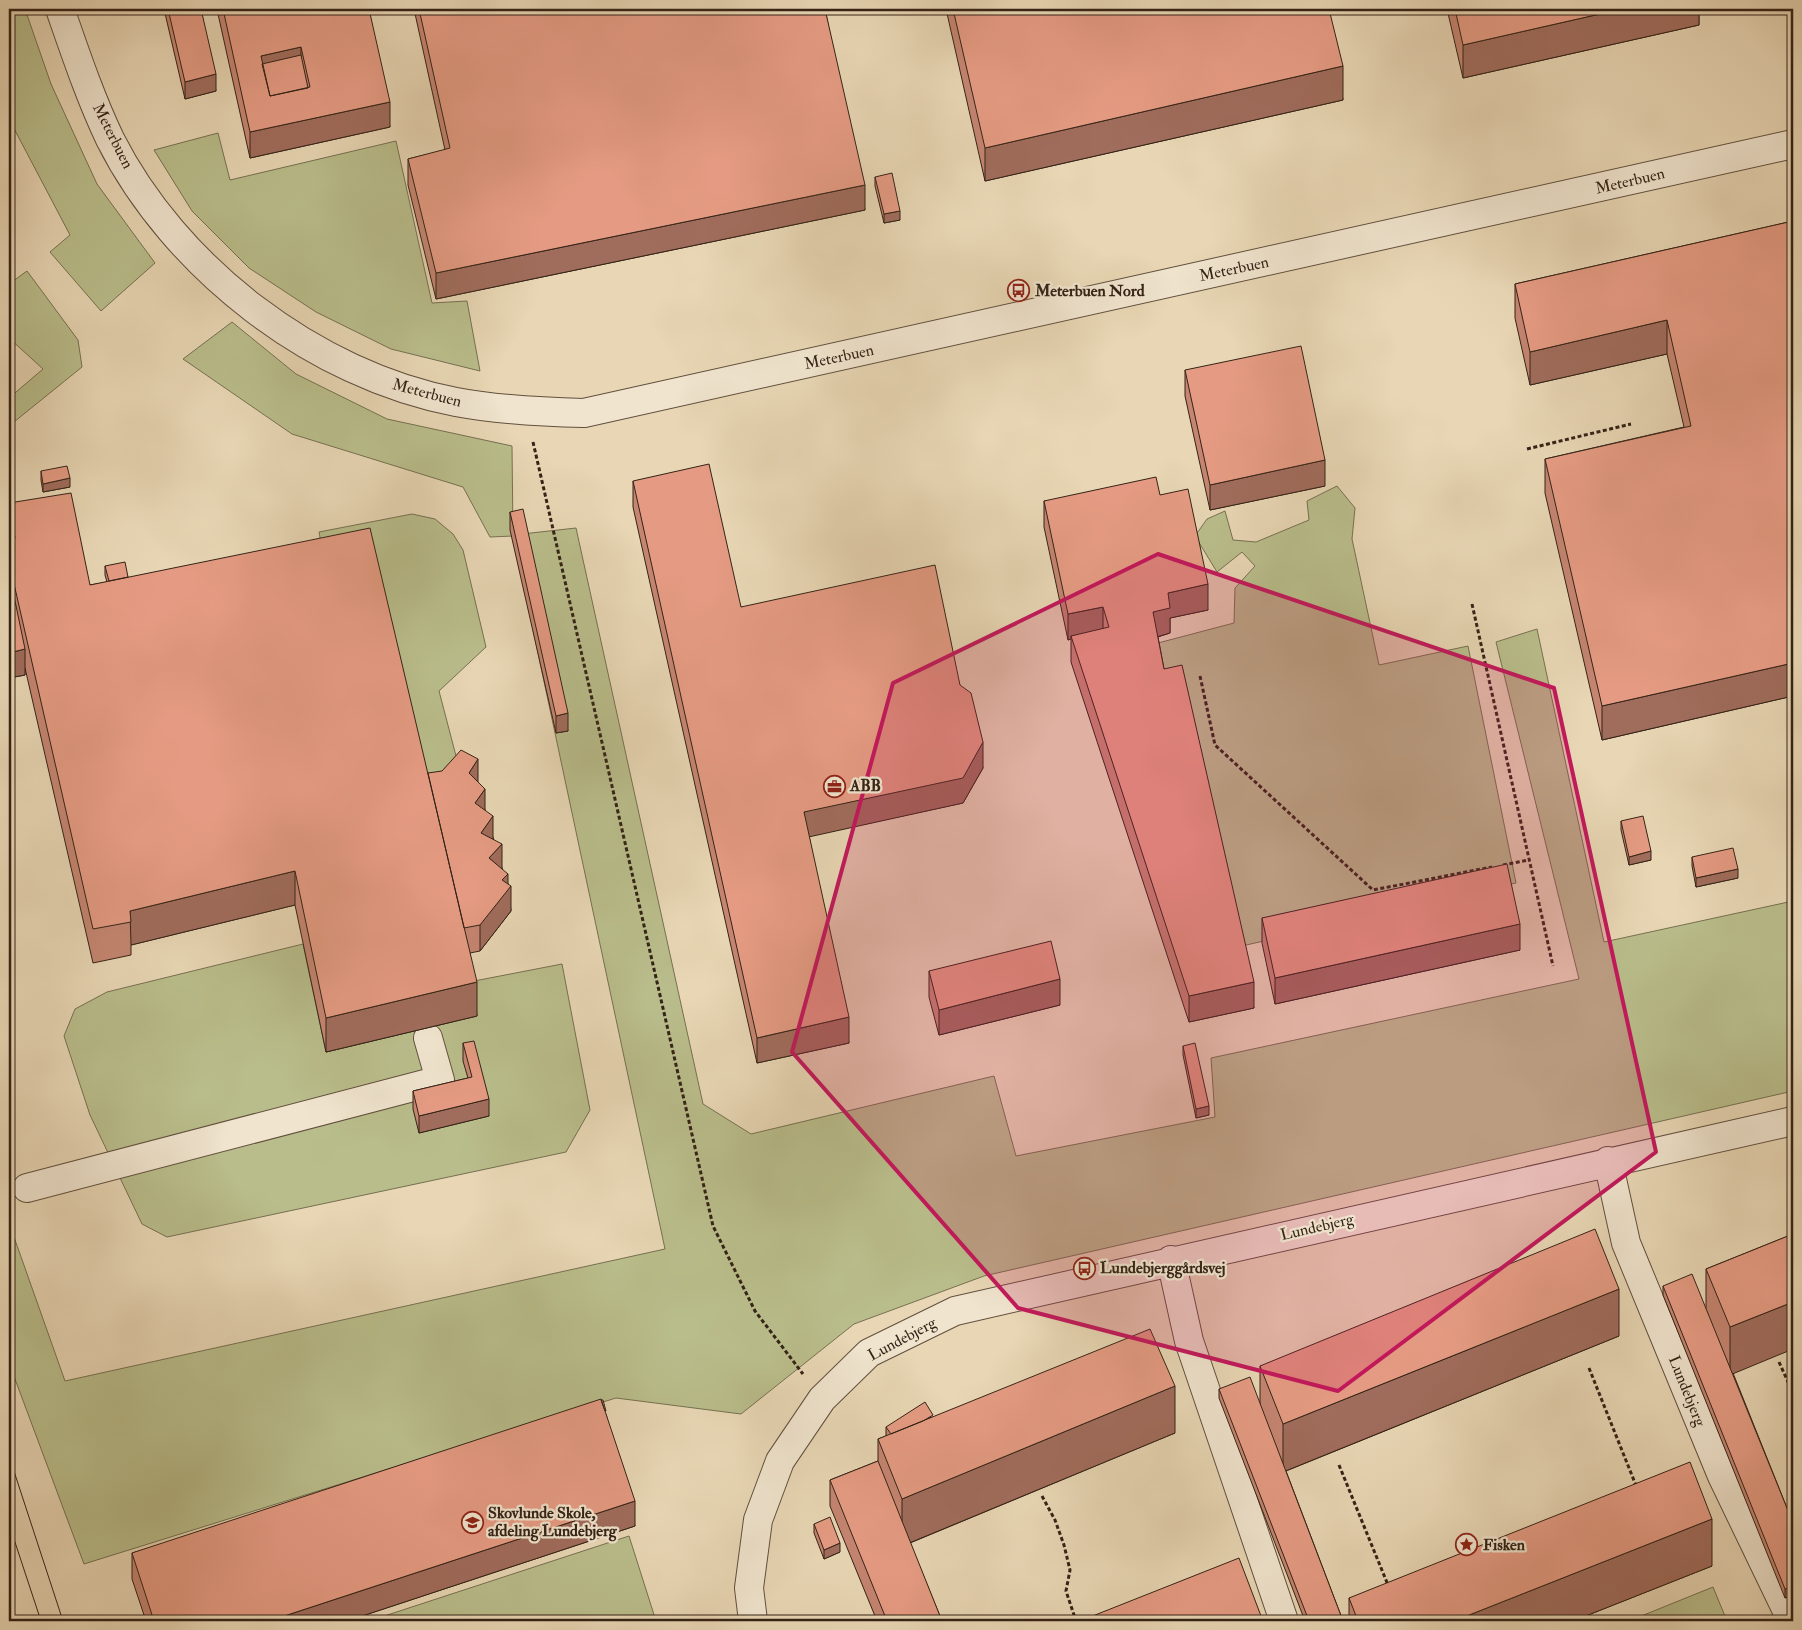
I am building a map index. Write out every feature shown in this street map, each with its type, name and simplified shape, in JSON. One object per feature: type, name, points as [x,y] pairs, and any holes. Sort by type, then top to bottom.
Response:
[{"type":"street","name":"Meterbuen","points":[[60,9],[81,69],[113,143],[156,211],[209,271],[263,317],[324,354],[388,383],[456,402],[526,412],[584,412],[1793,144]]},
{"type":"street","points":[[27,1188],[440,1080],[428,1038]]},
{"type":"street","name":"Lundebjerg","points":[[753,1621],[749,1588],[758,1520],[780,1461],[822,1399],[869,1353],[955,1311],[1171,1260],[1793,1120]]},
{"type":"street","name":"Lundebjerg","points":[[1608,1161],[1626,1243],[1722,1476],[1788,1613]]},
{"type":"street","points":[[1171,1260],[1190,1341],[1284,1621]]},
{"type":"path","points":[[526,412],[713,1226],[755,1311],[822,1399]]},
{"type":"path","points":[[1528,449],[1631,424]]},
{"type":"path","points":[[1472,604],[1553,966]]},
{"type":"path","points":[[1200,676],[1215,745],[1373,890],[1529,860]]},
{"type":"path","points":[[1779,1362],[1793,1393]]},
{"type":"path","points":[[1589,1368],[1638,1491]]},
{"type":"path","points":[[1339,1465],[1391,1593]]},
{"type":"path","points":[[1042,1496],[1055,1520],[1064,1546],[1070,1570],[1066,1591],[1076,1621]]},
{"type":"highlighted area","points":[[1158,554],[1554,688],[1656,1152],[1338,1391],[1018,1308],[792,1052],[893,683]]},
{"type":"green space","points":[[9,9],[25,9],[51,84],[97,184],[155,263],[101,311],[50,252],[70,235],[9,119]]},
{"type":"green space","points":[[218,133],[230,180],[396,141],[432,303],[467,301],[480,371],[391,349],[316,312],[249,268],[192,211],[154,150]]},
{"type":"green space","points":[[27,271],[78,340],[82,367],[9,426],[9,398],[43,369],[9,338],[9,284]]},
{"type":"green space","points":[[232,322],[296,374],[387,419],[512,446],[513,535],[576,528],[703,1104],[751,1134],[994,1076],[1016,1156],[1215,1117],[1211,1058],[1579,979],[1496,642],[1537,629],[1604,942],[1793,901],[1793,1091],[984,1276],[854,1324],[741,1414],[616,1398],[84,1564],[9,1363],[9,1223],[65,1381],[665,1249],[513,536],[490,537],[463,487],[292,434],[183,359]]},
{"type":"green space","points":[[1337,486],[1355,508],[1352,539],[1379,665],[1468,646],[1516,883],[1242,946],[1168,691],[1158,643],[1234,623],[1235,588],[1255,566],[1242,552],[1217,572],[1195,536],[1207,519],[1225,511],[1233,540],[1256,542],[1309,520],[1307,501]]},
{"type":"green space","points":[[412,514],[435,519],[453,534],[463,550],[486,647],[439,691],[461,775],[426,799],[326,570],[319,532]]},
{"type":"green space","points":[[303,944],[326,1052],[476,1016],[469,982],[562,964],[590,1110],[566,1152],[167,1237],[142,1224],[90,1115],[64,1036],[75,1009],[107,992]]},
{"type":"green space","points":[[629,1536],[656,1621],[369,1621]]},
{"type":"green space","points":[[1713,1587],[1727,1621],[1629,1621]]},
{"type":"building","points":[[168,9],[201,9],[216,74],[185,82]]},
{"type":"building","points":[[223,9],[369,9],[390,102],[250,132]],"holes":[[[301,47],[310,87],[270,96],[261,56]]]},
{"type":"building","points":[[419,9],[825,9],[865,185],[436,273],[408,159],[450,148]]},
{"type":"building","points":[[953,9],[1329,9],[1343,66],[985,148]]},
{"type":"building","points":[[1455,9],[1622,9],[1463,45]]},
{"type":"building","points":[[301,55],[308,88],[270,96],[262,64]]},
{"type":"building","points":[[892,173],[900,211],[884,214],[875,177]]},
{"type":"building","points":[[1793,221],[1793,663],[1602,706],[1545,459],[1691,426],[1667,320],[1530,352],[1515,284]]},
{"type":"building","points":[[1301,346],[1325,460],[1210,485],[1185,370]]},
{"type":"building","name":"ABB","points":[[709,464],[741,607],[935,565],[960,685],[971,693],[983,742],[963,778],[804,812],[849,1017],[757,1038],[633,481]]},
{"type":"building","points":[[67,466],[70,478],[43,484],[41,471]]},
{"type":"building","points":[[1156,477],[1160,495],[1188,489],[1208,584],[1168,593],[1170,608],[1153,612],[1164,669],[1182,665],[1254,982],[1189,996],[1071,636],[1109,627],[1103,607],[1068,614],[1044,501]]},
{"type":"building","points":[[71,493],[90,585],[370,528],[477,982],[326,1018],[295,871],[130,911],[131,922],[93,929],[9,562],[9,540],[15,538],[9,503]]},
{"type":"building","points":[[523,509],[568,713],[556,716],[510,512]]},
{"type":"building","points":[[125,562],[128,577],[109,581],[105,566]]},
{"type":"building","points":[[9,572],[25,649],[9,653]]},
{"type":"building","points":[[461,750],[478,759],[469,773],[485,789],[475,803],[493,816],[481,833],[502,844],[489,858],[508,874],[502,880],[511,886],[480,925],[464,928],[428,773],[442,771]]},
{"type":"building","points":[[1643,816],[1651,851],[1629,857],[1621,821]]},
{"type":"building","points":[[1733,848],[1738,869],[1696,878],[1692,857]]},
{"type":"building","points":[[1507,864],[1520,924],[1275,978],[1262,918]]},
{"type":"building","points":[[1051,941],[1060,979],[939,1010],[929,971]]},
{"type":"building","points":[[474,1041],[489,1099],[419,1116],[413,1091],[472,1077],[463,1043]]},
{"type":"building","points":[[1195,1043],[1209,1106],[1196,1109],[1183,1046]]},
{"type":"building","points":[[1595,1229],[1619,1289],[1283,1424],[1260,1366]]},
{"type":"building","points":[[1793,1234],[1793,1302],[1730,1327],[1706,1269]]},
{"type":"building","points":[[1692,1274],[1793,1523],[1793,1586],[1785,1589],[1663,1286]]},
{"type":"building","points":[[1150,1329],[1175,1386],[902,1499],[878,1439]]},
{"type":"building","points":[[1250,1377],[1343,1621],[1309,1621],[1219,1389]]},
{"type":"building","points":[[601,1399],[635,1501],[269,1621],[154,1621],[132,1553]]},
{"type":"building","points":[[601,1400],[603,1400],[606,1411],[605,1411]]},
{"type":"building","points":[[925,1402],[933,1415],[891,1434],[886,1427]]},
{"type":"building","points":[[878,1461],[942,1621],[887,1621],[830,1480]]},
{"type":"building","points":[[1690,1462],[1712,1519],[1454,1621],[1358,1621],[1349,1598]]},
{"type":"building","points":[[830,1517],[840,1543],[824,1550],[814,1524]]},
{"type":"building","points":[[1239,1558],[1261,1616],[1248,1621],[1080,1621]]},
{"type":"tram line","points":[[9,1456],[63,1621]]},
{"type":"tram line","points":[[9,1524],[41,1621]]},
{"type":"place","name":"Meterbuen Nord","points":[[1019,291]]},
{"type":"place","name":"ABB","points":[[834,786]]},
{"type":"place","name":"Lundebjerggårdsvej","points":[[1084,1268]]},
{"type":"place","name":"Skovlunde Skole, afdeling Lundebjerg","points":[[472,1522]]},
{"type":"place","name":"Fisken","points":[[1467,1545]]}]
